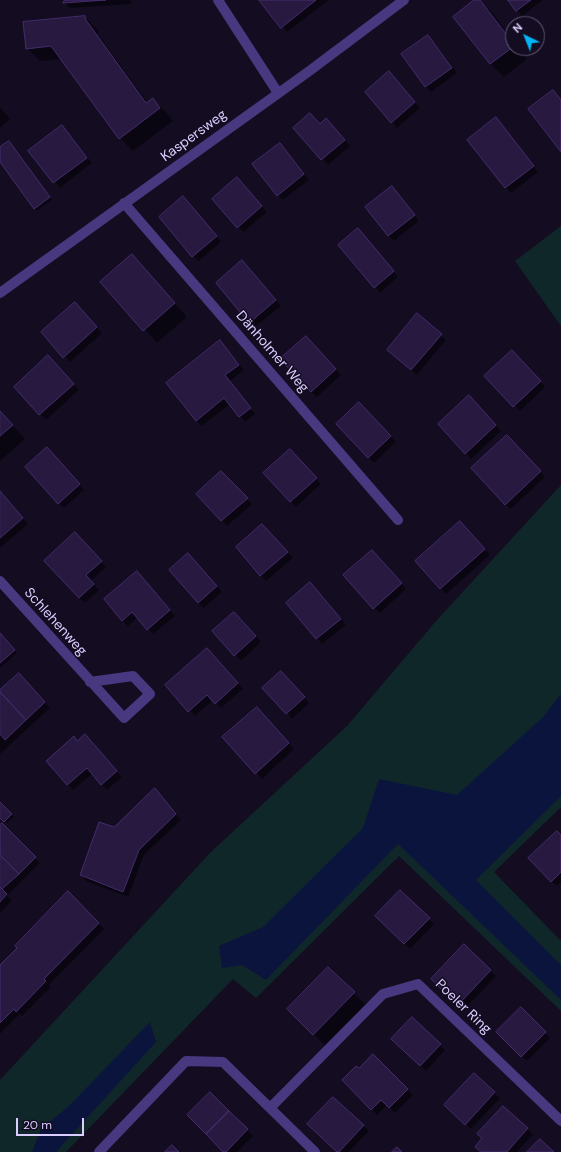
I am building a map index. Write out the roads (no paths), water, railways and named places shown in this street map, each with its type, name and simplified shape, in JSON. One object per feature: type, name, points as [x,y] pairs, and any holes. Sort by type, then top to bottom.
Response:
[{"type":"street","points":[[218,0],[278,93]]},
{"type":"street","name":"Kaspersweg","points":[[0,293],[308,72],[404,0]]},
{"type":"street","name":"Dänholmer Weg","points":[[124,203],[398,520]]},
{"type":"street","name":"Schlehenweg","points":[[0,581],[90,682],[124,718],[150,694],[133,676],[90,682]]},
{"type":"street","name":"Poeler Ring","points":[[270,1108],[383,994],[418,984],[561,1121]]},
{"type":"street","points":[[99,1152],[186,1061],[223,1062],[314,1152]]}]
